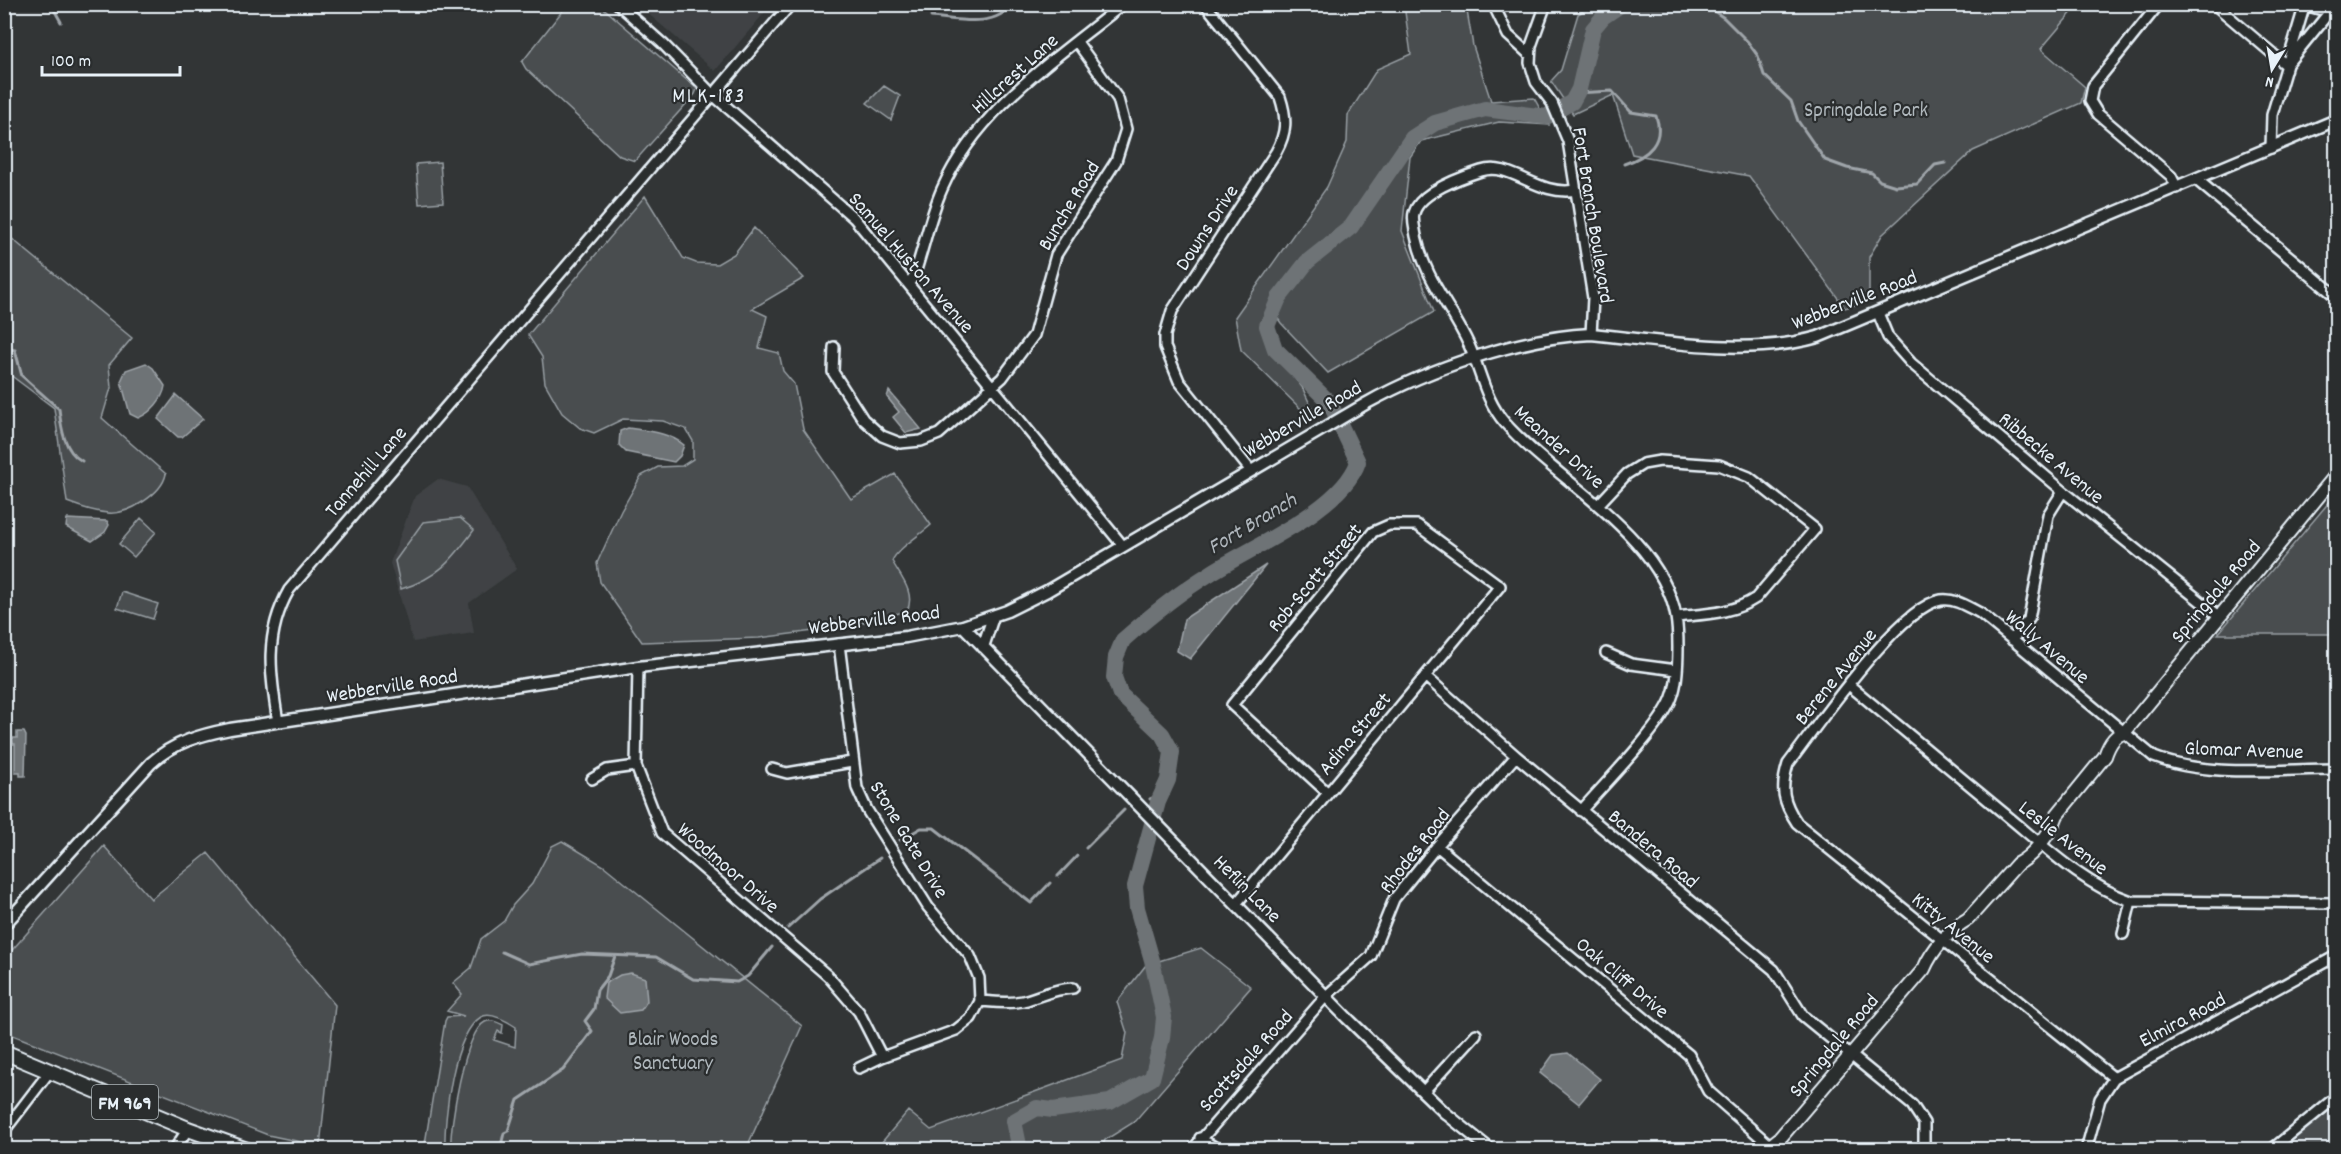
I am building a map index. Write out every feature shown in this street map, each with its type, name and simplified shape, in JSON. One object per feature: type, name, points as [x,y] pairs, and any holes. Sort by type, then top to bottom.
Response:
[{"type":"main road","name":"Springdale Road","points":[[1770,1149],[1924,969],[1928,958],[1946,944],[1959,924],[1968,919],[2017,864],[2020,854],[2037,840],[2048,820],[2056,815],[2105,756],[2114,752],[2125,739],[2124,733],[2218,616],[2337,475]]},
{"type":"main road","name":"FM 969","points":[[4,1052],[188,1129],[247,1149]]},
{"type":"street","name":"Samuel Huston Avenue","points":[[618,4],[663,44],[713,95],[846,209],[1123,546]]},
{"type":"street","name":"Tannehill Lane","points":[[278,722],[270,672],[270,648],[274,624],[289,590],[791,4]]},
{"type":"street","name":"Hillcrest Lane","points":[[909,283],[914,276],[942,188],[969,141],[1004,103],[1123,4]]},
{"type":"street","name":"Downs Drive","points":[[1205,4],[1280,97],[1286,116],[1286,125],[1276,152],[1172,311],[1165,347],[1179,381],[1251,471]]},
{"type":"street","points":[[1493,4],[1508,35],[1530,55],[1546,4]]},
{"type":"street","points":[[2159,4],[2093,86],[2090,98],[2098,114],[2171,176],[2177,188]]},
{"type":"street","points":[[2214,4],[2286,65]]},
{"type":"street","points":[[2271,148],[2272,115],[2305,5],[2319,9],[2336,5]]},
{"type":"street","points":[[2286,65],[2336,5]]},
{"type":"street","name":"Bunche Road","points":[[834,347],[833,372],[863,419],[882,436],[900,443],[921,441],[939,434],[994,387],[1034,334],[1056,255],[1116,161],[1126,129],[1118,99],[1077,42]]},
{"type":"street","name":"Fort Branch Boulevard","points":[[1530,55],[1533,75],[1552,104],[1565,131],[1593,302],[1591,334]]},
{"type":"street","name":"Webberville Road","points":[[278,722],[638,667],[915,636],[963,627],[1026,602],[1392,389],[1532,341],[1591,334],[1736,347],[1770,347],[1818,337],[2337,120]]},
{"type":"street","name":"Meander Drive","points":[[1576,190],[1550,191],[1506,171],[1488,169],[1451,182],[1417,207],[1414,224],[1421,260],[1475,359],[1486,395],[1506,424],[1598,505],[1655,566],[1676,617],[1674,693],[1664,715],[1581,811]]},
{"type":"street","points":[[2197,180],[2337,296]]},
{"type":"street","name":"Ribbecke Avenue","points":[[1878,313],[1888,337],[1902,354],[2063,491],[2218,616]]},
{"type":"street","points":[[1598,505],[1627,474],[1643,464],[1660,461],[1719,465],[1749,477],[1815,529],[1756,598],[1744,606],[1727,612],[1676,617]]},
{"type":"street","points":[[2012,640],[2029,619],[2048,514],[2063,491]]},
{"type":"street","name":"Rob-Scott Street","points":[[1328,793],[1232,705],[1363,543],[1373,532],[1389,525],[1417,525],[1500,586]]},
{"type":"street","name":"Adina Street","points":[[1236,904],[1500,586]]},
{"type":"street","name":"Wally Avenue","points":[[1942,600],[1961,603],[1980,613],[2124,733]]},
{"type":"street","name":"Berene Avenue","points":[[1782,795],[1783,780],[1788,765],[1849,685],[1906,620],[1921,607],[1942,600]]},
{"type":"street","points":[[983,647],[993,616]]},
{"type":"street","name":"Heflin Lane","points":[[963,627],[1423,1092],[1491,1149]]},
{"type":"street","name":"Stone Gate Drive","points":[[839,644],[856,788],[867,810],[928,907],[970,956],[979,978],[980,1001]]},
{"type":"street","points":[[1606,653],[1631,664],[1676,670]]},
{"type":"street","name":"Woodmoor Drive","points":[[638,667],[636,766],[662,833],[828,976],[859,1012],[882,1057]]},
{"type":"street","name":"Bandera Road","points":[[1425,676],[1581,811],[1773,970],[1803,1016],[1912,1105],[1924,1123],[1924,1149]]},
{"type":"street","name":"Leslie Avenue","points":[[1849,685],[2093,885],[2131,901],[2337,903]]},
{"type":"street","points":[[4,925],[160,755],[193,738],[278,722]]},
{"type":"street","name":"Glomar Avenue","points":[[2124,733],[2154,757],[2179,766],[2337,769]]},
{"type":"street","name":"Rhodes Road","points":[[1326,996],[1371,956],[1394,899],[1516,756]]},
{"type":"street","points":[[772,769],[787,773],[852,762]]},
{"type":"street","points":[[592,779],[608,770],[636,766]]},
{"type":"street","name":"Kitty Avenue","points":[[1782,795],[1797,823],[2114,1078]]},
{"type":"street","name":"Oak Cliff Drive","points":[[1437,846],[1689,1055],[1708,1090],[1770,1149]]},
{"type":"street","points":[[2123,934],[2131,901]]},
{"type":"street","name":"Elmira Road","points":[[2114,1078],[2337,956]]},
{"type":"street","points":[[859,1068],[882,1057],[956,1030],[970,1018],[980,1001],[1006,1003],[1023,1000],[1052,989],[1073,988]]},
{"type":"street","name":"Scottsdale Road","points":[[1192,1149],[1326,996]]},
{"type":"street","points":[[1423,1092],[1476,1034]]},
{"type":"street","points":[[4,1131],[50,1071]]},
{"type":"street","points":[[2086,1149],[2100,1099],[2114,1078]]},
{"type":"street","points":[[2271,1149],[2337,1097]]},
{"type":"street","points":[[174,1149],[188,1129]]},
{"type":"street","points":[[1200,1138],[1219,1149]]},
{"type":"shaded area","points":[[638,5],[771,5],[715,71]]},
{"type":"shaded area","points":[[146,363],[153,368],[165,386],[156,405],[138,418],[130,414],[121,381],[126,370]]},
{"type":"shaded area","points":[[889,391],[921,429],[906,433],[893,417],[899,412],[887,397]]},
{"type":"shaded area","points":[[176,395],[203,419],[182,437],[178,437],[158,419]]},
{"type":"shaded area","points":[[628,428],[672,437],[684,445],[680,456],[674,462],[626,452],[619,445],[620,431]]},
{"type":"shaded area","points":[[438,479],[467,487],[517,569],[469,603],[474,633],[413,642],[390,563],[415,496]]},
{"type":"shaded area","points":[[67,519],[107,521],[109,525],[105,532],[92,541],[66,527]]},
{"type":"shaded area","points":[[1266,565],[1190,659],[1177,651],[1184,619]]},
{"type":"shaded area","points":[[17,732],[24,732],[26,736],[25,776],[20,776],[20,772],[15,772],[15,744],[12,738],[17,738]]},
{"type":"shaded area","points":[[631,973],[645,978],[647,1001],[641,1010],[620,1013],[604,998],[606,983],[620,975]]},
{"type":"shaded area","points":[[1568,1053],[1600,1079],[1579,1104],[1540,1073],[1553,1055]]},
{"type":"green space","name":"Springdale Park","points":[[2079,4],[2041,49],[2085,87],[2081,103],[1973,151],[1882,235],[1869,257],[1869,301],[1845,308],[1749,176],[1632,154],[1613,95],[1573,114],[1551,81],[1561,70],[1578,14],[1592,5]]},
{"type":"green space","points":[[567,5],[600,5],[697,89],[635,161],[620,156],[526,69],[522,62]]},
{"type":"green space","points":[[1404,5],[1466,5],[1473,46],[1491,101],[1534,98],[1549,125],[1499,122],[1421,141],[1410,157],[1402,231],[1434,312],[1328,373],[1281,323],[1270,307],[1263,326],[1270,349],[1302,387],[1315,415],[1311,419],[1241,350],[1235,317],[1327,187],[1347,142],[1348,115],[1377,69],[1411,54]]},
{"type":"green space","points":[[884,86],[900,96],[891,120],[867,103]]},
{"type":"green space","points":[[440,162],[443,202],[419,204],[416,164]]},
{"type":"green space","points":[[645,196],[683,258],[696,263],[717,264],[734,254],[754,228],[804,278],[752,309],[767,316],[759,348],[779,353],[783,371],[794,384],[803,429],[851,499],[895,474],[931,525],[904,547],[892,561],[908,591],[910,598],[907,611],[845,627],[759,638],[642,642],[600,582],[597,563],[621,511],[641,476],[658,467],[682,466],[693,459],[693,441],[686,429],[663,421],[623,419],[594,433],[580,428],[562,413],[545,383],[542,357],[528,335]]},
{"type":"green space","points":[[5,233],[132,338],[109,365],[111,388],[102,418],[166,474],[158,489],[134,507],[125,511],[108,513],[67,502],[54,408],[5,371]]},
{"type":"green space","points":[[2336,494],[2336,634],[2218,634]]},
{"type":"green space","points":[[141,518],[156,532],[134,557],[119,544]]},
{"type":"green space","points":[[460,518],[474,530],[459,550],[435,573],[414,585],[401,589],[395,561],[423,522]]},
{"type":"green space","points":[[122,592],[158,604],[153,619],[117,608]]},
{"type":"green space","name":"Blair Woods Sanctuary","points":[[562,841],[604,866],[802,1026],[746,1149],[451,1149],[460,1081],[471,1043],[478,1029],[488,1021],[499,1023],[503,1025],[502,1033],[498,1031],[494,1040],[515,1047],[516,1027],[499,1017],[485,1015],[471,1026],[457,1058],[446,1117],[445,1149],[424,1150],[445,1021],[447,1017],[464,1016],[447,1011],[462,994],[453,983],[471,968],[481,939],[504,921],[513,905],[532,884],[552,846]]},
{"type":"green space","points":[[104,846],[151,899],[208,853],[335,1005],[320,1146],[268,1135],[5,1032],[5,958]]},
{"type":"green space","points":[[1201,948],[1251,987],[1134,1122],[1105,1140],[1101,1149],[876,1149],[908,1111],[931,1130],[1122,1060],[1127,1033],[1117,1002],[1146,965]]},
{"type":"green space","points":[[2334,1107],[2336,1111],[2336,1149],[2280,1149]]},
{"type":"waterway","points":[[51,4],[61,22]]},
{"type":"waterway","points":[[931,17],[986,20],[1005,12],[1012,4]]},
{"type":"waterway","name":"Fort Branch","points":[[1020,1150],[1014,1121],[1037,1108],[1053,1110],[1110,1102],[1152,1078],[1162,1038],[1164,1017],[1152,960],[1137,908],[1135,886],[1158,802],[1168,780],[1172,752],[1162,734],[1120,694],[1114,677],[1116,657],[1123,640],[1199,580],[1316,511],[1349,479],[1358,462],[1330,403],[1275,349],[1267,326],[1279,298],[1307,262],[1351,227],[1412,138],[1435,123],[1485,109],[1546,117],[1572,102],[1579,89],[1593,29],[1603,17],[1622,4]]},
{"type":"waterway","points":[[1704,4],[1724,18],[1747,41],[1758,56],[1764,75],[1791,101],[1798,121],[1825,160],[1847,168],[1872,173],[1880,181],[1896,186],[1917,184],[1935,165],[1945,163]]},
{"type":"waterway","points":[[1577,93],[1612,91],[1631,112],[1656,116],[1658,125],[1656,141],[1647,152],[1624,164]]},
{"type":"waterway","points":[[4,348],[15,350],[22,376],[59,409],[62,431],[67,445],[71,452],[82,461]]},
{"type":"waterway","points":[[1150,799],[1161,795]]},
{"type":"waterway","points":[[1086,848],[1124,810]]},
{"type":"waterway","points":[[900,840],[921,828],[934,828],[1031,903],[1050,883]]},
{"type":"waterway","points":[[1058,876],[1077,856]]},
{"type":"waterway","points":[[788,928],[820,899],[880,858]]},
{"type":"waterway","points":[[502,952],[529,964],[582,954],[656,957],[693,979],[737,982],[748,976],[772,947]]},
{"type":"waterway","points":[[500,1150],[504,1133],[508,1131],[518,1100],[563,1070],[592,1031],[585,1021],[594,1009],[597,990],[608,976],[615,956]]},
{"type":"district","name":"MLK-183","points":[[709,94]]}]
